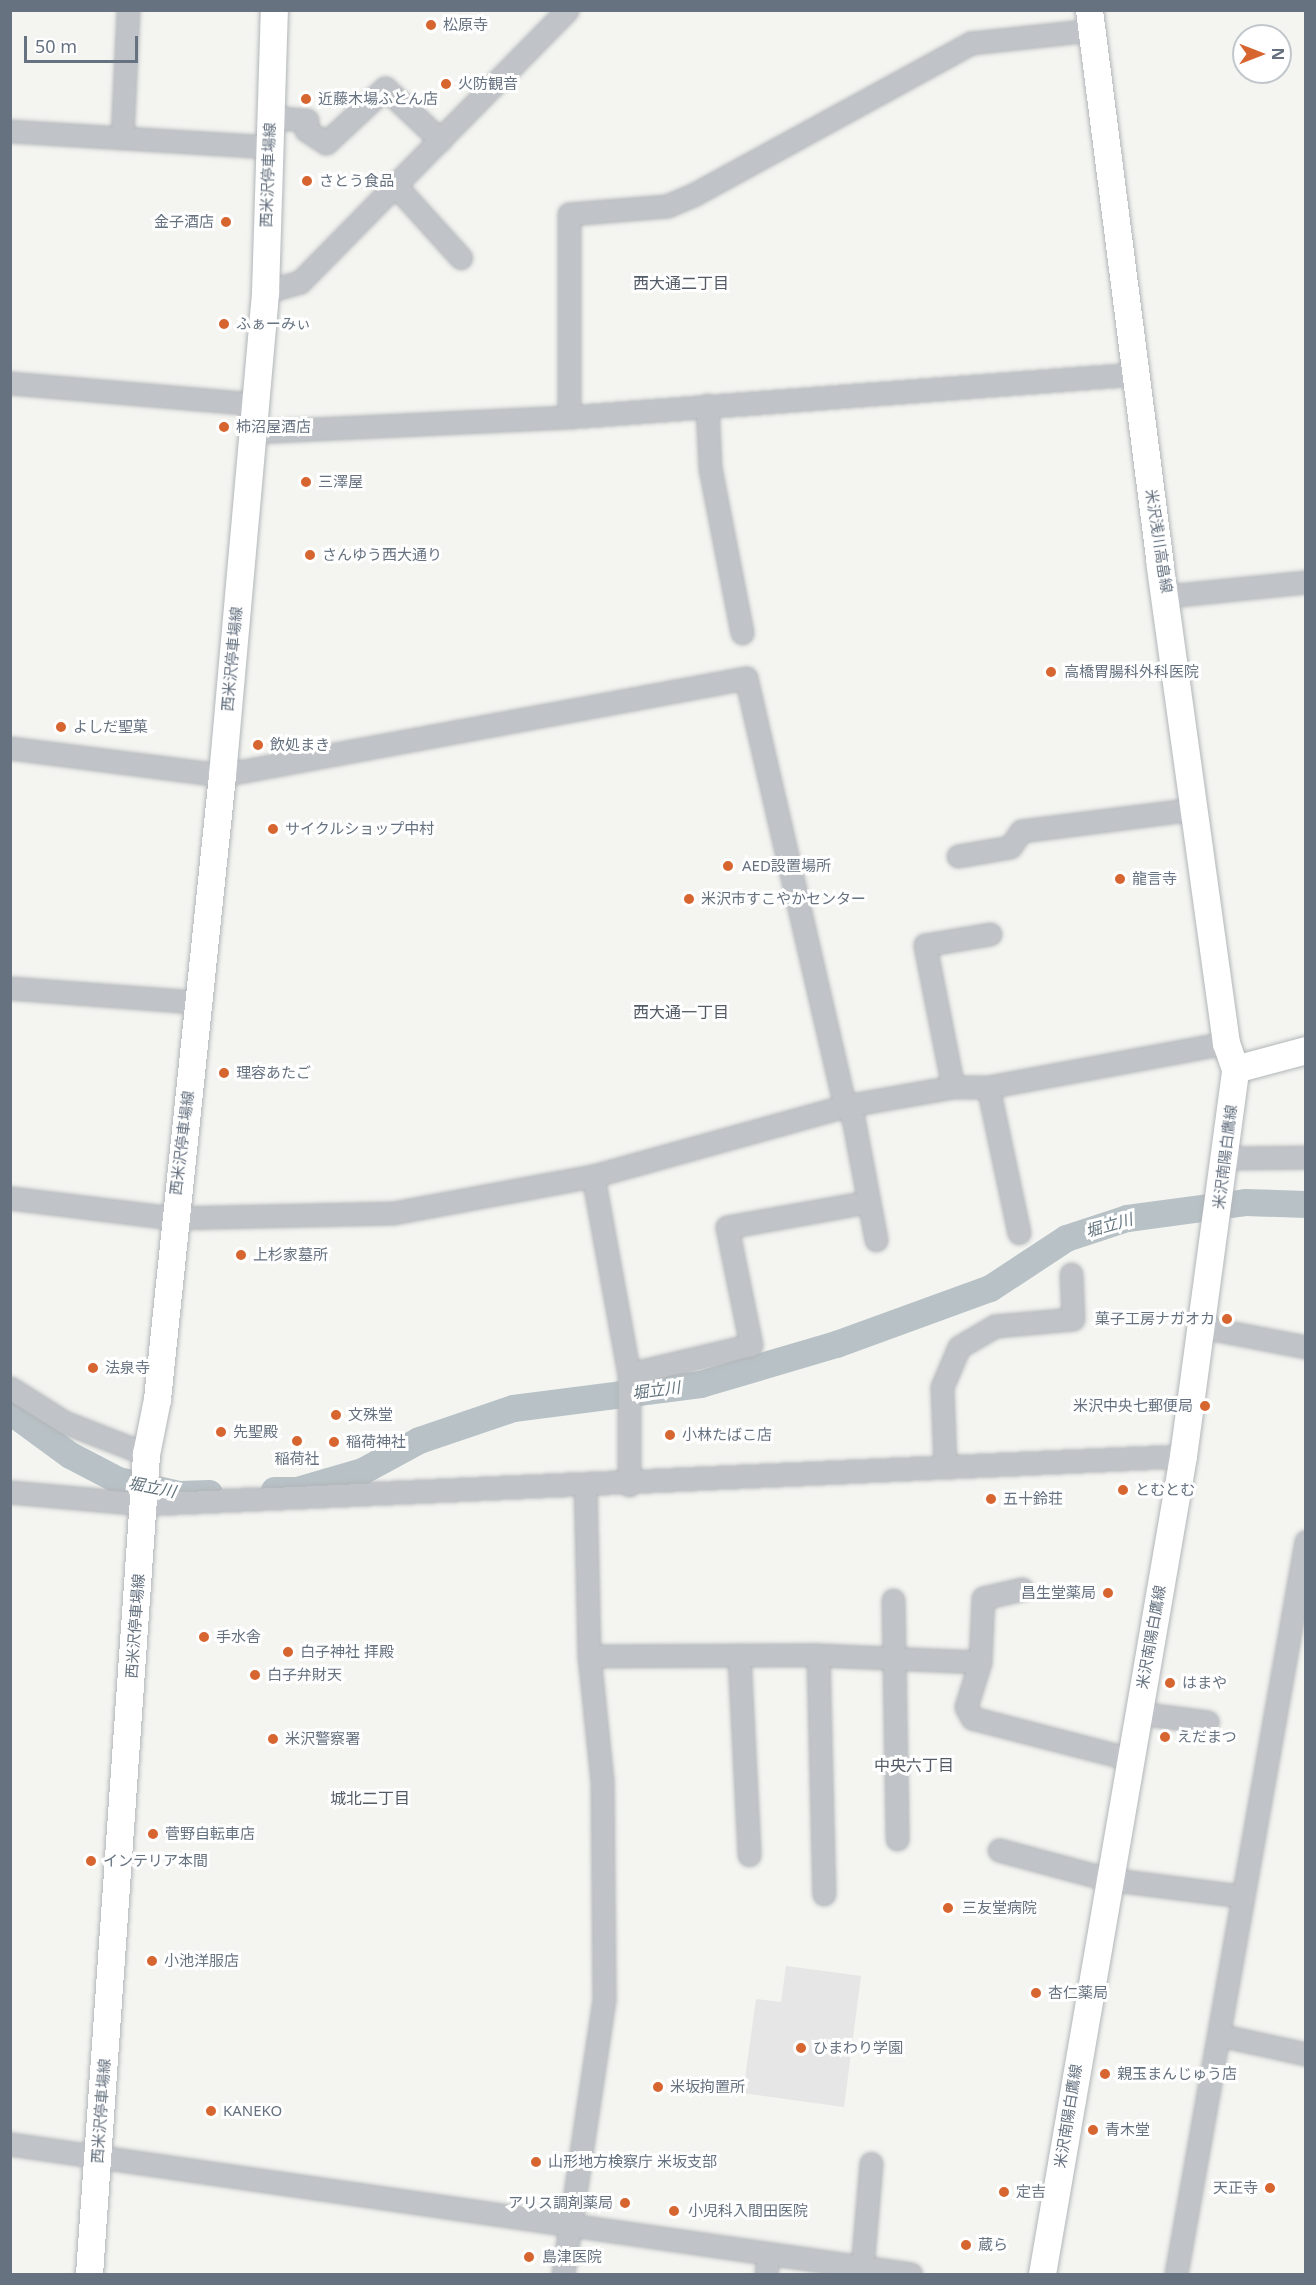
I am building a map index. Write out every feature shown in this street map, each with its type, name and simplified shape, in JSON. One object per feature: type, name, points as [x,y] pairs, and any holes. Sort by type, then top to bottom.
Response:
[{"type":"main road","name":"西米沢停車場線","points":[[89,2274],[99,2160],[146,1454],[157,1399],[172,1218],[222,775],[265,292],[274,10]]},
{"type":"main road","name":"米沢浅川高畠線","points":[[1090,20],[1226,1043],[1235,1070]]},
{"type":"main road","points":[[1235,1070],[1305,1050]]},
{"type":"main road","name":"米沢南陽白鷹線","points":[[1041,2274],[1107,1879],[1183,1456],[1225,1164],[1235,1070]]},
{"type":"street","points":[[122,138],[128,10]]},
{"type":"street","points":[[265,292],[300,282],[440,140],[559,13]]},
{"type":"street","points":[[569,417],[569,214],[667,206],[695,194],[971,43],[1090,20]]},
{"type":"street","points":[[270,117],[306,120],[306,130],[326,143],[385,88],[440,140]]},
{"type":"street","points":[[10,131],[269,147]]},
{"type":"street","points":[[395,185],[461,258]]},
{"type":"street","points":[[252,432],[569,417],[1136,374]]},
{"type":"street","points":[[10,383],[255,404]]},
{"type":"street","points":[[707,405],[710,468],[742,633]]},
{"type":"street","points":[[1168,596],[1305,582]]},
{"type":"street","points":[[10,748],[222,775],[746,678],[845,1106],[853,1118],[867,1202],[876,1240]]},
{"type":"street","points":[[958,856],[1010,847],[1021,831],[1196,809]]},
{"type":"street","points":[[953,1087],[925,945],[990,934]]},
{"type":"street","points":[[10,988],[198,1002]]},
{"type":"street","points":[[10,1198],[172,1218],[393,1212],[593,1176],[845,1106],[953,1087],[988,1087],[1226,1043]]},
{"type":"street","points":[[988,1087],[1019,1233]]},
{"type":"street","points":[[1225,1164],[1305,1157]]},
{"type":"street","points":[[593,1176],[629,1374],[629,1485]]},
{"type":"street","points":[[629,1374],[751,1345],[727,1227],[867,1202]]},
{"type":"street","points":[[945,1466],[942,1388],[959,1347],[995,1326],[1072,1319],[1071,1274]]},
{"type":"street","points":[[1202,1327],[1305,1347]]},
{"type":"street","points":[[10,1388],[64,1422],[146,1454]]},
{"type":"street","points":[[10,1492],[143,1501],[629,1485],[945,1466],[1183,1456]]},
{"type":"street","points":[[562,2274],[567,2228],[604,2000],[602,1781],[589,1656],[585,1485]]},
{"type":"street","points":[[1176,2274],[1305,1541]]},
{"type":"street","points":[[1022,1589],[983,1598],[980,1662],[966,1707],[972,1718],[1130,1759]]},
{"type":"street","points":[[893,1600],[897,1839]]},
{"type":"street","points":[[739,1655],[749,1856]]},
{"type":"street","points":[[589,1656],[818,1655],[980,1662]]},
{"type":"street","points":[[818,1655],[825,1894]]},
{"type":"street","points":[[1138,1713],[1207,1722]]},
{"type":"street","points":[[999,1850],[1107,1879],[1242,1896]]},
{"type":"street","points":[[1219,2035],[1305,2054]]},
{"type":"street","points":[[10,2144],[99,2160],[316,2186],[567,2228],[767,2265],[862,2268],[887,2273],[911,2274]]},
{"type":"street","points":[[862,2268],[871,2163]]},
{"type":"shaded area","name":"ひまわり学園","points":[[786,1966],[861,1976],[844,2107],[743,2093],[756,1999],[781,2002]]},
{"type":"waterway","name":"堀立川","points":[[274,1490],[297,1490],[362,1471],[419,1440],[513,1408],[700,1384],[836,1344],[990,1288],[1066,1238],[1127,1218],[1245,1202],[1306,1204]]},
{"type":"waterway","name":"堀立川","points":[[10,1411],[70,1455],[118,1480],[179,1494],[209,1493]]},
{"type":"place","name":"松原寺","points":[[431,25]]},
{"type":"place","name":"火防観音","points":[[446,84]]},
{"type":"place","name":"近藤木場ふとん店","points":[[306,99]]},
{"type":"place","name":"さとう食品","points":[[307,181]]},
{"type":"place","name":"金子酒店","points":[[226,222]]},
{"type":"place","name":"ふぁーみぃ","points":[[224,324]]},
{"type":"place","name":"柿沼屋酒店","points":[[224,427]]},
{"type":"place","name":"三澤屋","points":[[306,482]]},
{"type":"place","name":"さんゆう西大通り","points":[[310,555]]},
{"type":"place","name":"高橋胃腸科外科医院","points":[[1051,672]]},
{"type":"place","name":"よしだ聖菓","points":[[61,727]]},
{"type":"place","name":"飲処まき","points":[[258,745]]},
{"type":"place","name":"サイクルショップ中村","points":[[273,829]]},
{"type":"place","name":"AED設置場所","points":[[728,866]]},
{"type":"place","name":"龍言寺","points":[[1120,879]]},
{"type":"place","name":"米沢市すこやかセンター","points":[[689,899]]},
{"type":"place","name":"理容あたご","points":[[224,1073]]},
{"type":"place","name":"上杉家墓所","points":[[241,1255]]},
{"type":"place","name":"菓子工房ナガオカ","points":[[1227,1319]]},
{"type":"place","name":"法泉寺","points":[[93,1368]]},
{"type":"place","name":"米沢中央七郵便局","points":[[1205,1406]]},
{"type":"place","name":"文殊堂","points":[[336,1415]]},
{"type":"place","name":"先聖殿","points":[[221,1432]]},
{"type":"place","name":"小林たばこ店","points":[[670,1435]]},
{"type":"place","name":"稲荷社","points":[[297,1441]]},
{"type":"place","name":"稲荷神社","points":[[334,1442]]},
{"type":"place","name":"とむとむ","points":[[1123,1490]]},
{"type":"place","name":"五十鈴荘","points":[[991,1499]]},
{"type":"place","name":"昌生堂薬局","points":[[1108,1593]]},
{"type":"place","name":"手水舎","points":[[204,1637]]},
{"type":"place","name":"白子神社 拝殿","points":[[288,1652]]},
{"type":"place","name":"白子弁財天","points":[[255,1675]]},
{"type":"place","name":"はまや","points":[[1170,1683]]},
{"type":"place","name":"えだまつ","points":[[1165,1737]]},
{"type":"place","name":"米沢警察署","points":[[273,1739]]},
{"type":"place","name":"菅野自転車店","points":[[153,1834]]},
{"type":"place","name":"インテリア本間","points":[[91,1861]]},
{"type":"place","name":"三友堂病院","points":[[948,1908]]},
{"type":"place","name":"小池洋服店","points":[[152,1961]]},
{"type":"place","name":"杏仁薬局","points":[[1036,1993]]},
{"type":"place","name":"ひまわり学園","points":[[801,2048]]},
{"type":"place","name":"親玉まんじゅう店","points":[[1105,2074]]},
{"type":"place","name":"米坂拘置所","points":[[658,2087]]},
{"type":"place","name":"KANEKO","points":[[211,2111]]},
{"type":"place","name":"青木堂","points":[[1093,2130]]},
{"type":"place","name":"山形地方検察庁 米坂支部","points":[[536,2162]]},
{"type":"place","name":"天正寺","points":[[1270,2188]]},
{"type":"place","name":"定吉","points":[[1004,2192]]},
{"type":"place","name":"アリス調剤薬局","points":[[625,2203]]},
{"type":"place","name":"小児科入間田医院","points":[[674,2211]]},
{"type":"place","name":"蔵ら","points":[[966,2245]]},
{"type":"place","name":"島津医院","points":[[529,2257]]},
{"type":"district","name":"西大通二丁目","points":[[681,283]]},
{"type":"district","name":"西大通一丁目","points":[[681,1012]]},
{"type":"district","name":"中央六丁目","points":[[914,1765]]},
{"type":"district","name":"城北二丁目","points":[[370,1798]]}]
